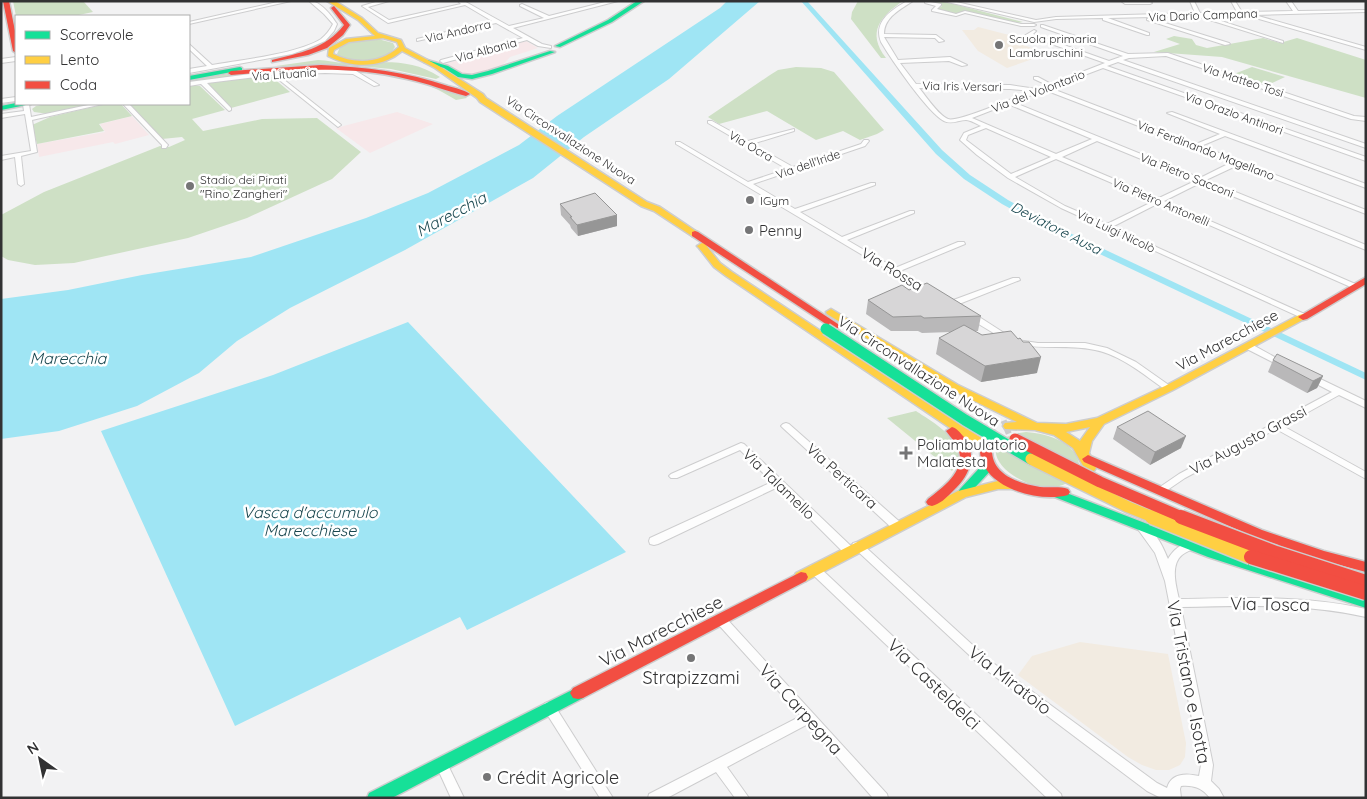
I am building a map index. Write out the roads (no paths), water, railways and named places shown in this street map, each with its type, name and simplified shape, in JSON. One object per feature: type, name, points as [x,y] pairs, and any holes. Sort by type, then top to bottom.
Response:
[{"type":"main road","points":[[477,96],[471,81],[553,48],[610,21],[641,1]]},
{"type":"main road","points":[[330,3],[360,19],[381,37]]},
{"type":"main road","points":[[230,71],[333,54],[358,32],[359,26],[354,20],[330,3]]},
{"type":"main road","points":[[190,78],[202,79],[298,56],[331,43],[339,37],[347,26],[343,18],[330,3]]},
{"type":"main road","points":[[5,8],[15,47]]},
{"type":"main road","points":[[346,41],[361,37],[381,37]]},
{"type":"main road","name":"Via Circonvallazione Nuova","points":[[381,37],[399,41],[402,49],[407,53],[437,67],[477,96],[644,204],[657,209],[706,245],[831,327],[954,412],[1053,471],[1144,514],[1225,547],[1307,576],[1366,593]]},
{"type":"main road","points":[[377,61],[392,56],[402,49]]},
{"type":"main road","name":"Via Circonvallazione Nuova","points":[[333,54],[356,63],[403,61],[422,66],[477,96]]},
{"type":"main road","points":[[427,62],[446,67],[463,77],[490,73]]},
{"type":"main road","points":[[230,71],[315,66],[373,69],[423,78],[477,96]]},
{"type":"main road","points":[[1,108],[26,106]]},
{"type":"main road","points":[[706,245],[718,265],[729,274],[986,444],[986,458],[989,465],[1001,477],[1016,486],[1036,492],[1056,493],[1074,489]]},
{"type":"main road","points":[[706,245],[742,255],[915,365],[1012,417],[1032,425],[1047,428],[1069,438],[1088,460],[1257,533],[1322,555],[1366,567]]},
{"type":"main road","name":"Via Marecchiese","points":[[1047,428],[1066,428],[1100,421],[1169,388],[1305,316],[1361,283]]},
{"type":"main road","name":"Via Circonvallazione Nuova","points":[[831,327],[996,428],[1062,464],[1152,506],[1232,539],[1308,566],[1366,582]]},
{"type":"main road","points":[[872,370],[955,433],[968,450],[968,461],[959,477],[947,490],[911,519]]},
{"type":"main road","name":"Via Marecchiese","points":[[1088,460],[1086,441],[1100,421]]},
{"type":"main road","points":[[1009,426],[1032,425]]},
{"type":"main road","name":"Via Marecchiese","points":[[962,494],[989,465]]},
{"type":"main road","name":"Via Marecchiese","points":[[375,798],[721,620],[853,548],[962,494],[998,485],[1016,486]]},
{"type":"main road","points":[[1056,493],[1107,511],[1191,546],[1338,596],[1366,603]]},
{"type":"street","points":[[190,22],[289,1]]},
{"type":"street","points":[[190,70],[292,52],[328,37],[333,31],[335,24],[326,12],[312,1]]},
{"type":"street","points":[[387,1],[364,6],[388,22],[462,3],[528,38],[553,48]]},
{"type":"street","points":[[508,28],[616,1]]},
{"type":"street","points":[[636,1],[641,1]]},
{"type":"street","points":[[910,1],[890,15],[882,28],[881,35],[897,62],[916,86]]},
{"type":"street","points":[[929,1],[927,2],[939,6],[934,10],[956,15],[965,12],[1021,26],[1038,24]]},
{"type":"street","points":[[945,1],[1038,24],[1128,56]]},
{"type":"street","points":[[1124,1],[1125,3],[1150,2],[1156,16]]},
{"type":"street","points":[[1192,1],[1198,15],[1281,42]]},
{"type":"street","points":[[1234,1],[1240,14]]},
{"type":"street","points":[[1288,1],[1296,12]]},
{"type":"street","points":[[522,5],[548,18]]},
{"type":"street","name":"Via Dario Campana","points":[[1344,10],[1366,10]]},
{"type":"street","name":"Via Dario Campana","points":[[1027,36],[1038,24],[1061,18],[1366,10]]},
{"type":"street","points":[[1354,11],[1366,16]]},
{"type":"street","points":[[1246,13],[1366,49]]},
{"type":"street","points":[[1146,17],[1227,44]]},
{"type":"street","points":[[1100,18],[1147,34]]},
{"type":"street","name":"Via Andorra","points":[[419,40],[497,21]]},
{"type":"street","points":[[881,35],[936,37],[941,42]]},
{"type":"street","points":[[1018,42],[1027,36]]},
{"type":"street","name":"Via Orazio Antinori","points":[[1027,36],[1366,160]]},
{"type":"street","name":"Via Albania","points":[[442,61],[528,38]]},
{"type":"street","points":[[190,47],[211,67]]},
{"type":"street","name":"Via Matteo Tosi","points":[[1119,60],[1128,56],[1166,54],[1353,118],[1366,119]]},
{"type":"street","points":[[1,61],[15,58]]},
{"type":"street","points":[[897,62],[950,60],[964,65]]},
{"type":"street","points":[[1119,60],[1366,146]]},
{"type":"street","name":"Via del Volontario","points":[[916,86],[942,117],[951,121],[958,121],[1119,60]]},
{"type":"street","name":"Via Lituania","points":[[190,84],[202,79],[325,71],[354,72],[376,85]]},
{"type":"street","points":[[273,73],[338,125]]},
{"type":"street","name":"Via Ferdinando Magellano","points":[[1036,78],[1049,87],[1366,212]]},
{"type":"street","points":[[202,79],[229,109]]},
{"type":"street","name":"Via Iris Versari","points":[[916,86],[1010,87],[1038,90]]},
{"type":"street","points":[[1,101],[15,99]]},
{"type":"street","name":"Via Pietro Sacconi","points":[[1007,102],[1366,248]]},
{"type":"street","points":[[28,119],[95,105]]},
{"type":"street","points":[[127,105],[165,145],[164,147]]},
{"type":"street","points":[[1,116],[26,106],[34,152],[1,158]]},
{"type":"street","points":[[1170,113],[1366,186]]},
{"type":"street","name":"Via Pietro Antonelli","points":[[967,118],[1159,201],[1361,283]]},
{"type":"street","name":"Via Ocra","points":[[710,122],[792,169]]},
{"type":"street","name":"Via Luigi Nicolò","points":[[986,126],[966,134],[963,140],[1010,177],[1106,226],[1305,316]]},
{"type":"street","points":[[748,143],[792,130]]},
{"type":"street","points":[[1197,146],[1224,134]]},
{"type":"street","points":[[1010,177],[1096,139]]},
{"type":"street","name":"Via dell'Iride","points":[[748,184],[863,145],[866,141]]},
{"type":"street","name":"Via Rossa","points":[[678,143],[935,294]]},
{"type":"street","points":[[18,155],[21,184]]},
{"type":"street","points":[[1106,226],[1238,162]]},
{"type":"street","points":[[794,212],[873,184]]},
{"type":"street","points":[[842,239],[912,212]]},
{"type":"street","points":[[895,270],[961,244]]},
{"type":"street","points":[[951,304],[1016,280]]},
{"type":"street","points":[[943,299],[1015,341],[1036,345],[1084,346],[1109,352],[1169,388]]},
{"type":"street","points":[[1252,344],[1295,370]]},
{"type":"street","points":[[1303,374],[1366,405]]},
{"type":"street","name":"Via Augusto Grassi","points":[[1160,491],[1182,476],[1338,392]]},
{"type":"street","points":[[1275,425],[1366,476]]},
{"type":"street","name":"Via Perticara","points":[[786,426],[897,526]]},
{"type":"street","name":"Via Talamello","points":[[674,476],[741,446],[779,483],[853,548]]},
{"type":"street","points":[[654,541],[779,483]]},
{"type":"street","name":"Via Tristano e Isotta","points":[[1140,526],[1154,539],[1163,557],[1170,581],[1207,765],[1204,783]]},
{"type":"street","name":"Via Tristano e Isotta","points":[[1170,581],[1172,559],[1176,553],[1191,546]]},
{"type":"street","name":"Via Miratoio","points":[[853,548],[985,663],[1152,787],[1175,798]]},
{"type":"street","name":"Via Casteldelci","points":[[814,569],[1056,798]]},
{"type":"street","name":"Via Tosca","points":[[1174,603],[1302,603],[1343,607],[1366,613]]},
{"type":"street","name":"Via Carpegna","points":[[721,620],[882,798]]},
{"type":"street","points":[[549,708],[607,798]]},
{"type":"street","points":[[654,798],[809,718]]},
{"type":"street","points":[[441,763],[458,798]]},
{"type":"street","points":[[718,765],[743,798]]},
{"type":"street","points":[[1175,798],[1173,787],[1178,781],[1191,779],[1204,783],[1218,798]]},
{"type":"water","name":"Marecchia","points":[[727,1],[760,1],[669,79],[584,137],[533,178],[405,250],[290,308],[237,341],[199,373],[137,406],[59,431],[1,439],[1,299],[68,290],[142,275],[251,257],[366,218],[428,193],[519,145],[557,116],[720,8]]},
{"type":"water","name":"Vasca d'accumulo Marecchiese","points":[[408,322],[626,552],[467,630],[460,617],[235,726],[101,431],[273,375]]},
{"type":"waterway","name":"Deviatore Ausa","points":[[804,1],[939,152],[967,177],[1005,202],[1052,228],[1366,377]]},
{"type":"tunnel","points":[[987,441],[999,430],[1009,426]]},
{"type":"place","name":"Scuola primaria Lambruschini","points":[[999,45]]},
{"type":"place","name":"Stadio dei Pirati \"Rino Zangheri\"","points":[[190,186]]},
{"type":"place","name":"IGym","points":[[750,200]]},
{"type":"place","name":"Penny","points":[[749,230]]},
{"type":"place","name":"Poliambulatorio Malatesta","points":[[906,453]]},
{"type":"place","name":"Strapizzami","points":[[691,658]]},
{"type":"place","name":"Crédit Agricole","points":[[487,777]]}]
